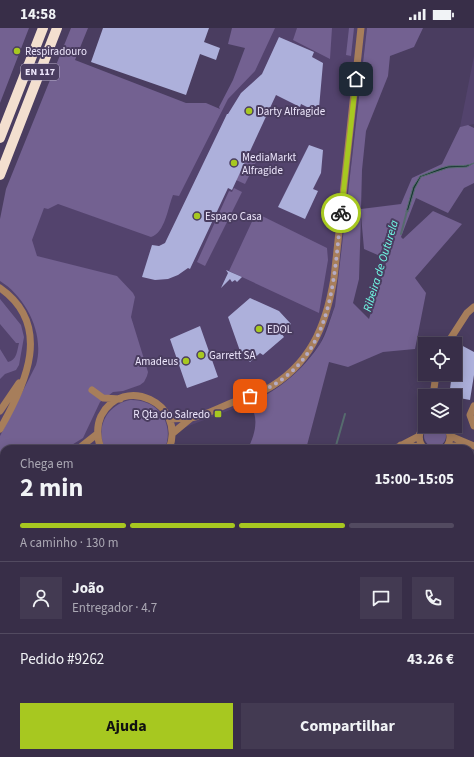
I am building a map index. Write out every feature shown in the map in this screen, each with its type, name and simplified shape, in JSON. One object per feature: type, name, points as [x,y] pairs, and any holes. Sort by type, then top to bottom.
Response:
[{"type":"highway","name":"EN 117","points":[[0,138],[43,28]]},
{"type":"highway","name":"EN 117","points":[[0,175],[57,28]]},
{"type":"street","points":[[173,433],[192,418],[264,391],[278,382],[301,361],[312,347],[323,326],[329,306],[334,278],[361,28]]},
{"type":"street","points":[[0,288],[18,305],[27,324],[31,346],[26,373],[13,406],[0,429]]},
{"type":"street","points":[[452,337],[467,313],[474,307]]},
{"type":"street","points":[[0,411],[2,404],[26,373]]},
{"type":"street","points":[[92,390],[103,398],[120,399],[135,396],[149,398],[161,407],[170,419],[173,433],[171,445]]},
{"type":"street","points":[[100,445],[97,434],[98,426],[103,413],[114,402],[120,399]]},
{"type":"street","points":[[474,406],[470,415],[474,426]]},
{"type":"street","points":[[170,419],[192,418]]},
{"type":"street","points":[[401,445],[419,436],[420,433]]},
{"type":"street","points":[[447,445],[450,436],[449,433]]},
{"type":"street","points":[[83,445],[97,434]]},
{"type":"street","points":[[419,436],[423,445]]},
{"type":"street","points":[[450,436],[472,445]]},
{"type":"shaded area","points":[[0,28],[29,28],[0,103]]},
{"type":"shaded area","points":[[71,28],[88,28],[75,60],[186,103],[206,103],[220,109],[219,107],[233,80],[245,48],[228,44],[232,28],[275,28],[255,71],[228,99],[179,196],[173,195],[163,225],[156,235],[151,237],[58,204],[48,209],[44,208],[32,240],[37,256],[117,276],[135,297],[131,317],[148,372],[144,382],[140,385],[123,391],[113,392],[100,402],[83,438],[72,445],[0,445],[0,436],[36,365],[38,353],[38,341],[31,317],[18,297],[0,281],[0,219],[6,189]]},
{"type":"shaded area","points":[[253,28],[367,28],[335,306],[320,344],[300,369],[264,397],[139,445],[0,445],[0,273],[29,194],[149,235],[235,80]]},
{"type":"shaded area","points":[[297,28],[332,28],[330,59],[293,40]]},
{"type":"shaded area","points":[[349,28],[354,28],[351,56],[346,55]]},
{"type":"shaded area","points":[[367,28],[423,28],[414,47],[390,56],[388,76],[366,131],[362,170],[361,209],[401,204],[412,178],[442,164],[460,127],[468,125],[474,128],[474,183],[464,188],[448,213],[416,198],[401,237],[403,239],[433,211],[462,224],[415,278],[426,293],[415,349],[383,352],[348,367],[329,362],[307,445],[250,445],[253,438],[255,420],[249,403],[270,393],[289,379],[306,363],[320,344],[327,331],[335,306]],"holes":[[[361,215],[364,249],[387,259],[369,319],[353,303],[359,279]]]},
{"type":"shaded area","points":[[474,56],[474,124],[460,127]]},
{"type":"shaded area","points":[[248,155],[257,160],[245,184],[236,180]]},
{"type":"shaded area","points":[[474,163],[467,167],[448,168],[421,177],[415,188],[408,212],[406,212],[413,187],[420,176],[448,166]]},
{"type":"shaded area","points":[[234,188],[242,192],[205,266],[197,262],[229,191],[232,192]]},
{"type":"shaded area","points":[[256,213],[327,248],[328,260],[319,313],[229,271]]},
{"type":"shaded area","points":[[0,299],[21,325],[24,337],[19,365],[16,370],[5,374],[0,379],[0,349],[8,362],[15,357],[19,343],[16,343],[0,324]]},
{"type":"shaded area","points":[[130,400],[140,401],[156,408],[162,414],[166,422],[168,430],[166,445],[104,445],[101,433],[105,418],[109,412],[122,403]]},
{"type":"shaded area","points":[[425,433],[445,433],[446,436],[443,444],[429,445],[427,444],[424,436]]},
{"type":"building","points":[[103,28],[209,28],[204,42],[220,48],[216,60],[200,54],[186,95],[91,62]]},
{"type":"building","name":"Darty Alfragide","points":[[279,37],[314,52],[312,57],[323,63],[319,108],[313,105],[311,109],[301,104],[300,107],[276,95],[232,190],[228,188],[190,269],[188,268],[178,275],[168,279],[155,280],[142,277],[152,245],[159,246],[165,243],[227,114],[241,93],[262,74]]},
{"type":"building","points":[[309,145],[323,150],[321,173],[313,189],[318,191],[305,219],[278,207]]},
{"type":"building","points":[[226,270],[242,277],[237,282],[235,280],[232,282],[230,279],[221,288],[228,273]]},
{"type":"building","name":"EDOL","points":[[250,298],[279,311],[291,324],[281,333],[284,337],[263,355],[260,353],[250,362],[240,351],[228,317]]},
{"type":"building","points":[[200,326],[218,377],[187,388],[170,339]]},
{"type":"building","points":[[462,346],[474,352],[474,375],[470,400],[462,398],[462,389],[450,389],[451,381],[462,381]]},
{"type":"waterway","name":"Ribeira de Outurela","points":[[401,234],[407,211]]},
{"type":"waterway","points":[[336,445],[345,414]]},
{"type":"way so far","points":[[250,396],[264,391],[293,370],[312,347],[323,326],[329,306],[334,278],[341,213]]},
{"type":"place","name":"Respiradouro","points":[[17,51]]},
{"type":"place","name":"Darty Alfragide","points":[[249,111]]},
{"type":"place","name":"MediaMarkt Alfragide","points":[[234,163]]},
{"type":"place","name":"Espaço Casa","points":[[197,216]]},
{"type":"place","name":"EDOL","points":[[259,329]]},
{"type":"place","name":"Garrett SA","points":[[201,355]]},
{"type":"place","name":"Amadeus","points":[[186,361]]},
{"type":"place","name":"R Qta do Salredo","points":[[218,414]]},
{"type":"route","points":[[341,213],[356,79]]}]
